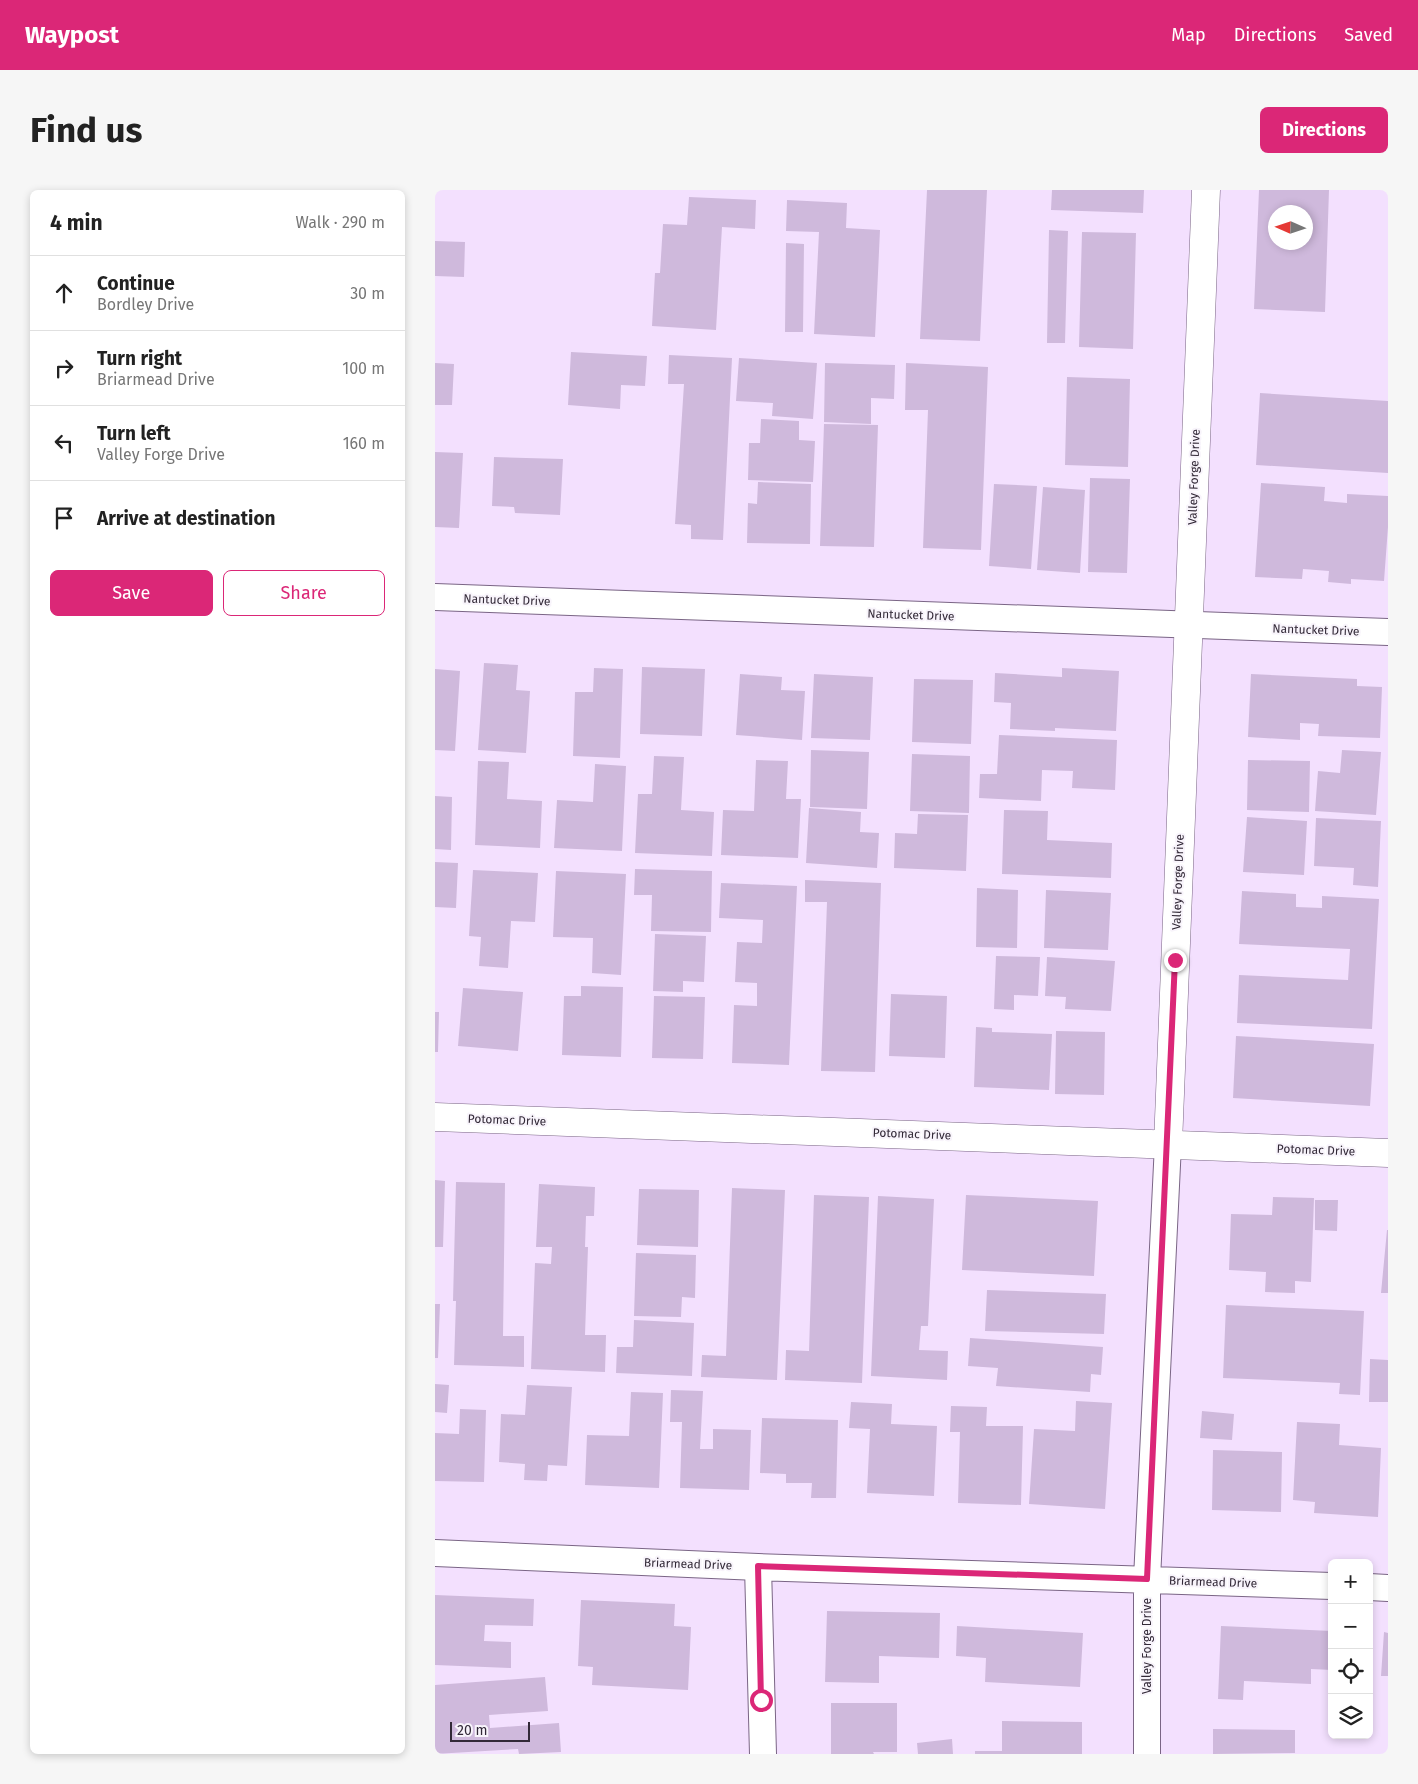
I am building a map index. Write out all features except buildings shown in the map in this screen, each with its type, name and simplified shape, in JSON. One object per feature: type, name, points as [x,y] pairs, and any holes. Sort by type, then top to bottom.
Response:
[{"type":"street","name":"Valley Forge Drive","points":[[1147,1754],[1147,1579],[1168,1144],[1206,190]]},
{"type":"street","name":"Nantucket Drive","points":[[435,597],[1388,632]]},
{"type":"street","name":"Potomac Drive","points":[[435,1117],[1388,1153]]},
{"type":"street","name":"Briarmead Drive","points":[[435,1553],[1328,1586]]},
{"type":"street","points":[[758,1566],[763,1754]]},
{"type":"street","points":[[1373,1587],[1388,1588]]},
{"type":"route","points":[[761,1700],[758,1566],[1147,1579],[1175,960]]}]
